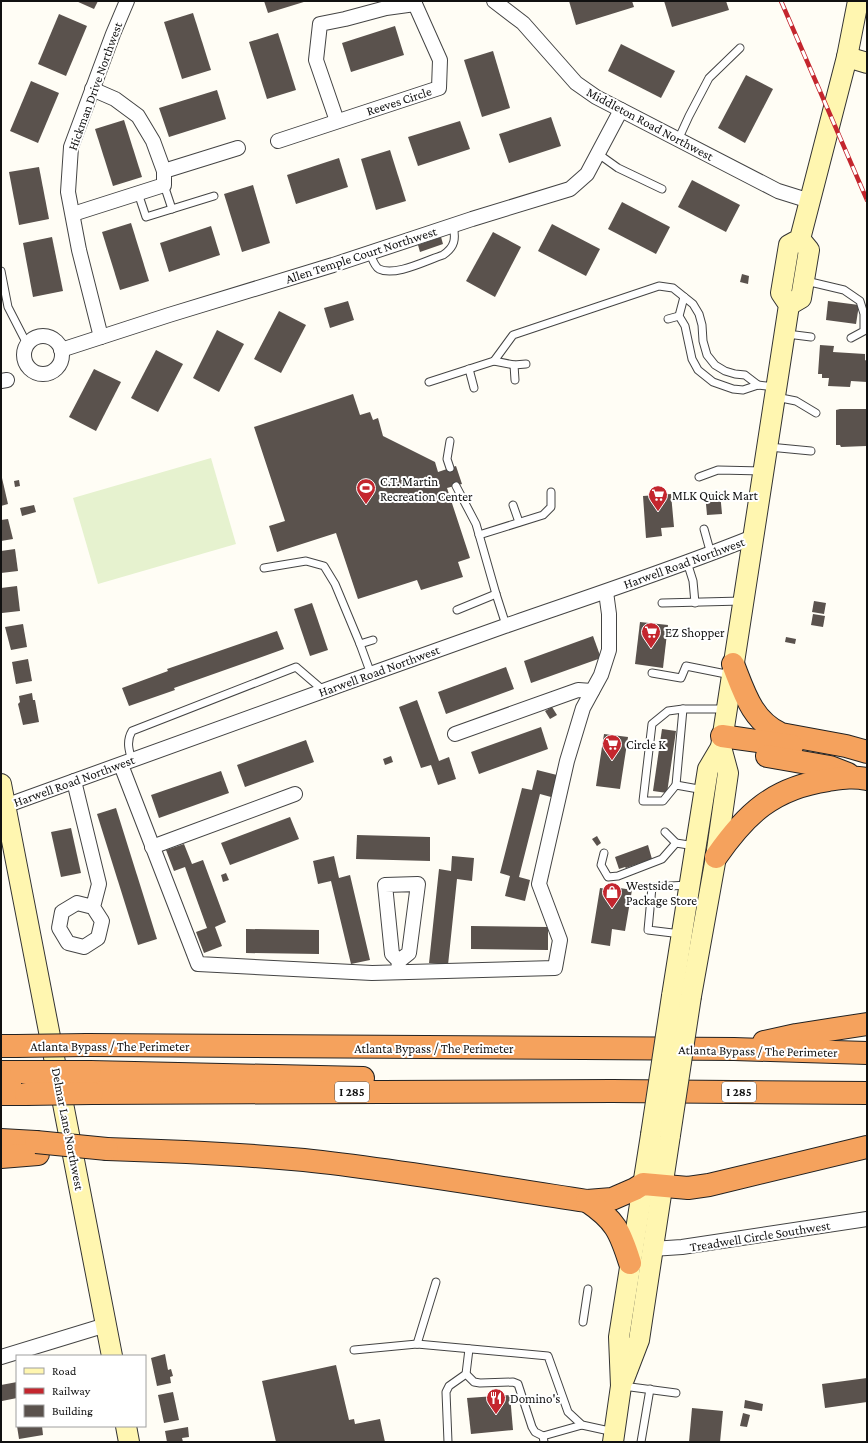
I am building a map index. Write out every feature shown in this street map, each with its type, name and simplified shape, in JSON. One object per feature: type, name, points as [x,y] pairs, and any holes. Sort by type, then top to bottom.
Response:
[{"type":"highway","points":[[733,670],[747,700],[762,722],[772,730],[781,734],[846,746],[867,752]]},
{"type":"highway","points":[[722,742],[830,767],[863,773]]},
{"type":"highway","points":[[716,857],[744,820],[758,808],[775,797],[793,788],[811,782],[863,773]]},
{"type":"highway","points":[[734,1049],[796,1035],[867,1024]]},
{"type":"highway","name":"Atlanta Bypass / The Perimeter","points":[[8,1046],[87,1045],[734,1049],[867,1053]]},
{"type":"highway","points":[[11,1072],[270,1075],[443,1080],[612,1091]]},
{"type":"highway","name":"I 285","points":[[1,1094],[612,1091],[867,1093]]},
{"type":"highway","points":[[1,1140],[37,1148],[212,1153],[305,1160],[587,1201],[612,1199],[653,1185],[688,1188],[709,1185],[867,1147]]},
{"type":"highway","points":[[1,1157],[37,1148]]},
{"type":"highway","points":[[587,1201],[602,1211],[611,1220],[620,1234],[630,1262]]},
{"type":"main road","points":[[621,1386],[639,1340],[652,1249],[653,1185],[682,996],[716,857],[728,773],[722,742],[726,709],[767,447],[769,389],[784,334],[789,305],[781,293],[785,265],[789,245],[800,239],[828,137],[847,57],[858,1]]},
{"type":"main road","points":[[847,57],[867,63]]},
{"type":"main road","points":[[789,305],[801,298],[809,250],[800,239]]},
{"type":"main road","points":[[682,996],[683,934],[695,846],[708,768],[722,742]]},
{"type":"main road","name":"Delmar Lane Northwest","points":[[1,784],[5,818],[112,1355]]},
{"type":"main road","points":[[613,1437],[621,1386],[619,1338],[630,1262],[653,1185]]},
{"type":"main road","points":[[126,1427],[129,1442]]},
{"type":"street","name":"Hickman Drive Northwest","points":[[101,337],[79,250],[68,192],[71,146],[127,1]]},
{"type":"street","name":"Middleton Road Northwest","points":[[494,1],[523,23],[576,83],[596,97],[778,191],[810,201]]},
{"type":"street","name":"Reeves Circle","points":[[278,141],[440,88],[440,60],[417,2],[320,24],[316,60],[337,121]]},
{"type":"street","points":[[92,89],[115,99],[138,116],[153,141],[164,178]]},
{"type":"street","name":"Allen Temple Court Northwest","points":[[61,350],[370,253],[453,225],[570,190],[587,174],[621,110]]},
{"type":"street","points":[[73,214],[138,193],[164,178],[238,148]]},
{"type":"street","points":[[43,336],[54,340],[61,350],[58,366],[53,370],[41,374],[35,372],[26,363],[24,357],[27,344],[32,340],[43,336]]},
{"type":"street","name":"Harwell Road Northwest","points":[[5,818],[74,781],[506,625],[606,592],[753,538]]},
{"type":"street","points":[[126,762],[152,847],[198,964],[372,973],[399,967],[555,968],[560,940],[539,884],[567,761],[583,708],[601,675],[609,650],[609,614],[606,592]]},
{"type":"street","points":[[456,734],[578,690],[592,691]]},
{"type":"street","points":[[74,781],[99,884],[93,907]]},
{"type":"street","points":[[152,847],[295,794]]},
{"type":"street","points":[[418,884],[409,953],[399,967],[392,954],[385,885],[418,884]]},
{"type":"street","name":"Treadwell Circle Southwest","points":[[652,1249],[682,1247],[867,1219]]},
{"type":"street","points":[[1,1357],[106,1325]]},
{"type":"lane","points":[[678,140],[709,78],[740,48]]},
{"type":"lane","points":[[597,153],[618,168],[662,189]]},
{"type":"lane","points":[[164,178],[172,209]]},
{"type":"lane","points":[[138,193],[146,217],[214,196]]},
{"type":"lane","points":[[370,253],[374,264],[379,268],[388,271],[396,271],[442,255],[449,251],[455,240],[453,225]]},
{"type":"lane","points":[[1,271],[8,307],[27,344]]},
{"type":"lane","points":[[804,280],[844,290],[860,301],[864,314],[864,331],[851,338]]},
{"type":"lane","points":[[494,361],[513,335],[659,286],[673,288],[693,304],[699,314],[702,325],[702,341],[707,355],[715,365],[724,372],[745,374],[769,389],[816,413]]},
{"type":"lane","points":[[684,297],[679,316],[685,326],[692,359],[698,370],[713,382],[733,390],[769,389]]},
{"type":"lane","points":[[668,319],[679,316]]},
{"type":"lane","points":[[784,334],[811,337]]},
{"type":"lane","points":[[430,382],[494,361],[514,365],[526,364]]},
{"type":"lane","points":[[514,365],[515,380]]},
{"type":"lane","points":[[469,369],[474,388]]},
{"type":"lane","points":[[450,441],[447,459],[450,468]]},
{"type":"lane","points":[[767,447],[811,451]]},
{"type":"lane","points":[[698,478],[718,470],[763,471]]},
{"type":"lane","points":[[456,486],[476,524],[506,625]]},
{"type":"lane","points":[[479,535],[543,515],[551,507],[551,492]]},
{"type":"lane","points":[[514,505],[519,522]]},
{"type":"lane","points":[[704,529],[712,554]]},
{"type":"lane","points":[[264,568],[306,561],[324,566],[335,584],[371,674]]},
{"type":"lane","points":[[687,562],[694,581],[695,603]]},
{"type":"lane","points":[[457,610],[496,594]]},
{"type":"lane","points":[[662,603],[743,601]]},
{"type":"lane","points":[[360,644],[373,640]]},
{"type":"lane","points":[[652,672],[681,678],[686,666],[733,670]]},
{"type":"lane","points":[[126,762],[132,731],[296,667],[324,691]]},
{"type":"lane","points":[[683,710],[676,785],[663,801],[643,801],[652,724],[668,711],[683,710],[726,709]]},
{"type":"lane","points":[[676,785],[704,790]]},
{"type":"lane","points":[[665,832],[676,843],[695,846]]},
{"type":"lane","points":[[604,852],[601,865],[608,877],[618,876],[662,859],[676,843]]},
{"type":"lane","points":[[683,934],[648,930],[652,887],[690,885]]},
{"type":"lane","points":[[417,1344],[436,1282]]},
{"type":"lane","points":[[583,1322],[588,1289]]},
{"type":"lane","points":[[354,1350],[417,1344],[548,1356],[568,1412],[582,1425],[613,1437]]},
{"type":"lane","points":[[448,1442],[446,1392],[449,1386],[466,1374],[469,1349]]},
{"type":"lane","points":[[466,1374],[474,1382],[513,1382],[518,1384],[532,1427],[544,1439],[582,1425]]},
{"type":"lane","points":[[621,1386],[676,1393]]},
{"type":"lane","points":[[641,1442],[650,1389]]},
{"type":"green space","points":[[211,458],[236,544],[98,584],[73,498]]},
{"type":"building","points":[[76,1],[98,1],[94,9]]},
{"type":"building","points":[[264,1],[307,1],[268,13]]},
{"type":"building","points":[[569,1],[632,1],[634,7],[576,25]]},
{"type":"building","points":[[664,1],[726,1],[729,10],[672,27]]},
{"type":"building","points":[[193,13],[211,70],[182,79],[164,22]]},
{"type":"building","points":[[59,14],[87,26],[66,76],[38,64]]},
{"type":"building","points":[[395,26],[404,55],[351,72],[342,43]]},
{"type":"building","points":[[278,33],[296,90],[267,99],[249,42]]},
{"type":"building","points":[[621,44],[675,71],[661,98],[608,71]]},
{"type":"building","points":[[493,51],[510,108],[482,117],[464,60]]},
{"type":"building","points":[[746,75],[773,89],[745,143],[718,128]]},
{"type":"building","points":[[31,81],[59,93],[38,143],[10,131]]},
{"type":"building","points":[[217,90],[226,119],[169,137],[159,108]]},
{"type":"building","points":[[551,117],[561,146],[509,163],[499,134]]},
{"type":"building","points":[[124,120],[142,177],[113,186],[95,129]]},
{"type":"building","points":[[460,121],[470,149],[418,166],[408,137]]},
{"type":"building","points":[[390,150],[406,201],[376,210],[361,159]]},
{"type":"building","points":[[339,158],[348,187],[296,204],[287,175]]},
{"type":"building","points":[[39,167],[49,219],[19,225],[9,172]]},
{"type":"building","points":[[692,180],[740,205],[726,232],[678,207]]},
{"type":"building","points":[[253,185],[270,243],[242,252],[224,194]]},
{"type":"building","points":[[622,202],[670,227],[656,254],[608,229]]},
{"type":"building","points":[[131,223],[149,281],[120,290],[102,232]]},
{"type":"building","points":[[552,224],[600,249],[586,276],[538,251]]},
{"type":"building","points":[[211,226],[220,255],[169,272],[160,243]]},
{"type":"building","points":[[493,232],[521,247],[495,297],[466,281]]},
{"type":"building","points":[[52,237],[63,291],[33,297],[23,243]]},
{"type":"building","points":[[441,237],[443,244],[420,252],[418,245]]},
{"type":"building","points":[[742,274],[749,276],[748,284],[740,282]]},
{"type":"building","points":[[348,301],[354,320],[330,328],[324,308]]},
{"type":"building","points":[[828,301],[859,305],[856,324],[826,320]]},
{"type":"building","points":[[279,311],[306,325],[281,373],[254,359]]},
{"type":"building","points":[[217,330],[244,344],[219,392],[193,378]]},
{"type":"building","points":[[820,345],[834,346],[833,352],[865,354],[865,360],[867,361],[867,382],[851,381],[850,387],[828,386],[829,378],[822,378],[822,374],[818,374]]},
{"type":"building","points":[[156,350],[183,364],[158,412],[131,398]]},
{"type":"building","points":[[94,369],[121,382],[96,431],[69,417]]},
{"type":"building","name":"C.T. Martin Recreation Center","points":[[353,394],[360,415],[370,412],[373,420],[378,418],[383,436],[435,462],[438,472],[456,466],[462,484],[447,488],[470,558],[458,562],[463,577],[421,590],[417,580],[358,599],[336,533],[277,552],[269,526],[285,521],[254,427]]},
{"type":"building","points":[[866,409],[866,446],[841,447],[840,445],[836,445],[836,410]]},
{"type":"building","points":[[2,478],[8,504],[1,506],[1,479]]},
{"type":"building","points":[[19,480],[20,486],[15,487],[14,481]]},
{"type":"building","points":[[720,492],[722,514],[707,515],[705,493]]},
{"type":"building","name":"MLK Quick Mart","points":[[671,494],[674,527],[661,528],[662,536],[646,538],[643,496]]},
{"type":"building","points":[[34,505],[36,512],[22,516],[20,508]]},
{"type":"building","points":[[8,519],[13,539],[1,541],[1,520]]},
{"type":"building","points":[[15,549],[18,571],[1,573],[1,551]]},
{"type":"building","points":[[17,586],[20,611],[2,613],[1,588]]},
{"type":"building","points":[[814,601],[826,603],[824,614],[812,612]]},
{"type":"building","points":[[312,603],[328,650],[310,656],[294,609]]},
{"type":"building","points":[[813,614],[825,616],[823,627],[811,625]]},
{"type":"building","name":"EZ Shopper","points":[[640,622],[668,625],[663,668],[635,664]]},
{"type":"building","points":[[23,624],[27,647],[11,650],[5,627]]},
{"type":"building","points":[[277,631],[284,649],[174,688],[175,690],[129,706],[122,688],[168,671],[167,669]]},
{"type":"building","points":[[593,636],[601,658],[531,683],[524,661]]},
{"type":"building","points":[[786,637],[796,639],[795,644],[785,642]]},
{"type":"building","points":[[28,659],[32,681],[16,684],[12,662]]},
{"type":"building","points":[[506,667],[514,689],[446,714],[438,692]]},
{"type":"building","points":[[32,693],[33,700],[35,700],[39,722],[23,725],[18,704],[20,702],[19,696]]},
{"type":"building","points":[[417,700],[439,761],[449,757],[456,779],[438,785],[431,765],[421,768],[399,707]]},
{"type":"building","points":[[552,707],[557,715],[550,719],[545,711]]},
{"type":"building","points":[[541,727],[548,749],[479,774],[471,752]]},
{"type":"building","points":[[662,729],[676,731],[667,793],[653,791]]},
{"type":"building","name":"Circle K","points":[[604,734],[628,737],[620,789],[596,786]]},
{"type":"building","points":[[306,740],[314,762],[245,787],[237,765]]},
{"type":"building","points":[[391,756],[393,762],[385,765],[383,759]]},
{"type":"building","points":[[537,770],[557,775],[551,797],[540,794],[519,877],[530,880],[525,901],[505,896],[510,876],[500,873],[522,788],[532,790]]},
{"type":"building","points":[[221,771],[229,793],[159,818],[151,795]]},
{"type":"building","points":[[116,808],[157,939],[138,945],[97,814]]},
{"type":"building","points":[[290,817],[299,839],[230,865],[221,843]]},
{"type":"building","points":[[71,828],[81,873],[61,877],[51,832]]},
{"type":"building","points":[[357,835],[430,837],[430,861],[356,859]]},
{"type":"building","points":[[597,836],[601,843],[597,846],[592,839]]},
{"type":"building","points":[[184,844],[192,864],[203,860],[226,922],[215,927],[222,946],[204,953],[196,932],[207,928],[185,867],[174,871],[166,850]]},
{"type":"building","points":[[648,845],[652,859],[619,869],[615,857]]},
{"type":"building","points":[[334,856],[339,878],[350,875],[370,960],[351,964],[331,881],[318,884],[313,861]]},
{"type":"building","points":[[452,856],[474,858],[472,881],[457,879],[448,965],[429,963],[439,869],[451,871]]},
{"type":"building","points":[[226,873],[229,880],[223,882],[221,875]]},
{"type":"building","name":"Westside Package Store","points":[[608,886],[632,890],[625,931],[612,929],[610,946],[591,943],[600,888],[608,889]]},
{"type":"building","points":[[471,926],[548,927],[548,950],[471,949]]},
{"type":"building","points":[[246,929],[319,930],[319,954],[246,953]]},
{"type":"building","points":[[165,1354],[168,1370],[171,1369],[173,1376],[170,1377],[171,1383],[157,1386],[151,1358]]},
{"type":"building","points":[[336,1365],[349,1420],[354,1419],[355,1424],[380,1419],[385,1442],[276,1442],[262,1381]]},
{"type":"building","points":[[867,1378],[867,1402],[825,1408],[822,1384]]},
{"type":"building","points":[[16,1382],[16,1398],[2,1401],[1,1385]]},
{"type":"building","points":[[173,1392],[179,1420],[164,1423],[158,1395]]},
{"type":"building","points":[[510,1395],[513,1430],[471,1434],[467,1398]]},
{"type":"building","points":[[745,1400],[763,1404],[762,1411],[744,1408]]},
{"type":"building","points":[[692,1408],[723,1411],[720,1442],[689,1442]]},
{"type":"building","points":[[743,1413],[750,1415],[747,1427],[740,1426]]},
{"type":"building","points":[[17,1427],[42,1427],[43,1435],[19,1439]]},
{"type":"building","points":[[188,1427],[189,1437],[182,1438],[183,1442],[167,1442],[165,1431]]},
{"type":"railway","points":[[781,1],[867,200]]},
{"type":"place","name":"C.T. Martin Recreation Center","points":[[366,505]]},
{"type":"place","name":"MLK Quick Mart","points":[[658,512]]},
{"type":"place","name":"EZ Shopper","points":[[651,649]]},
{"type":"place","name":"Circle K","points":[[612,761]]},
{"type":"place","name":"Westside Package Store","points":[[612,909]]},
{"type":"place","name":"Domino's","points":[[496,1415]]}]
